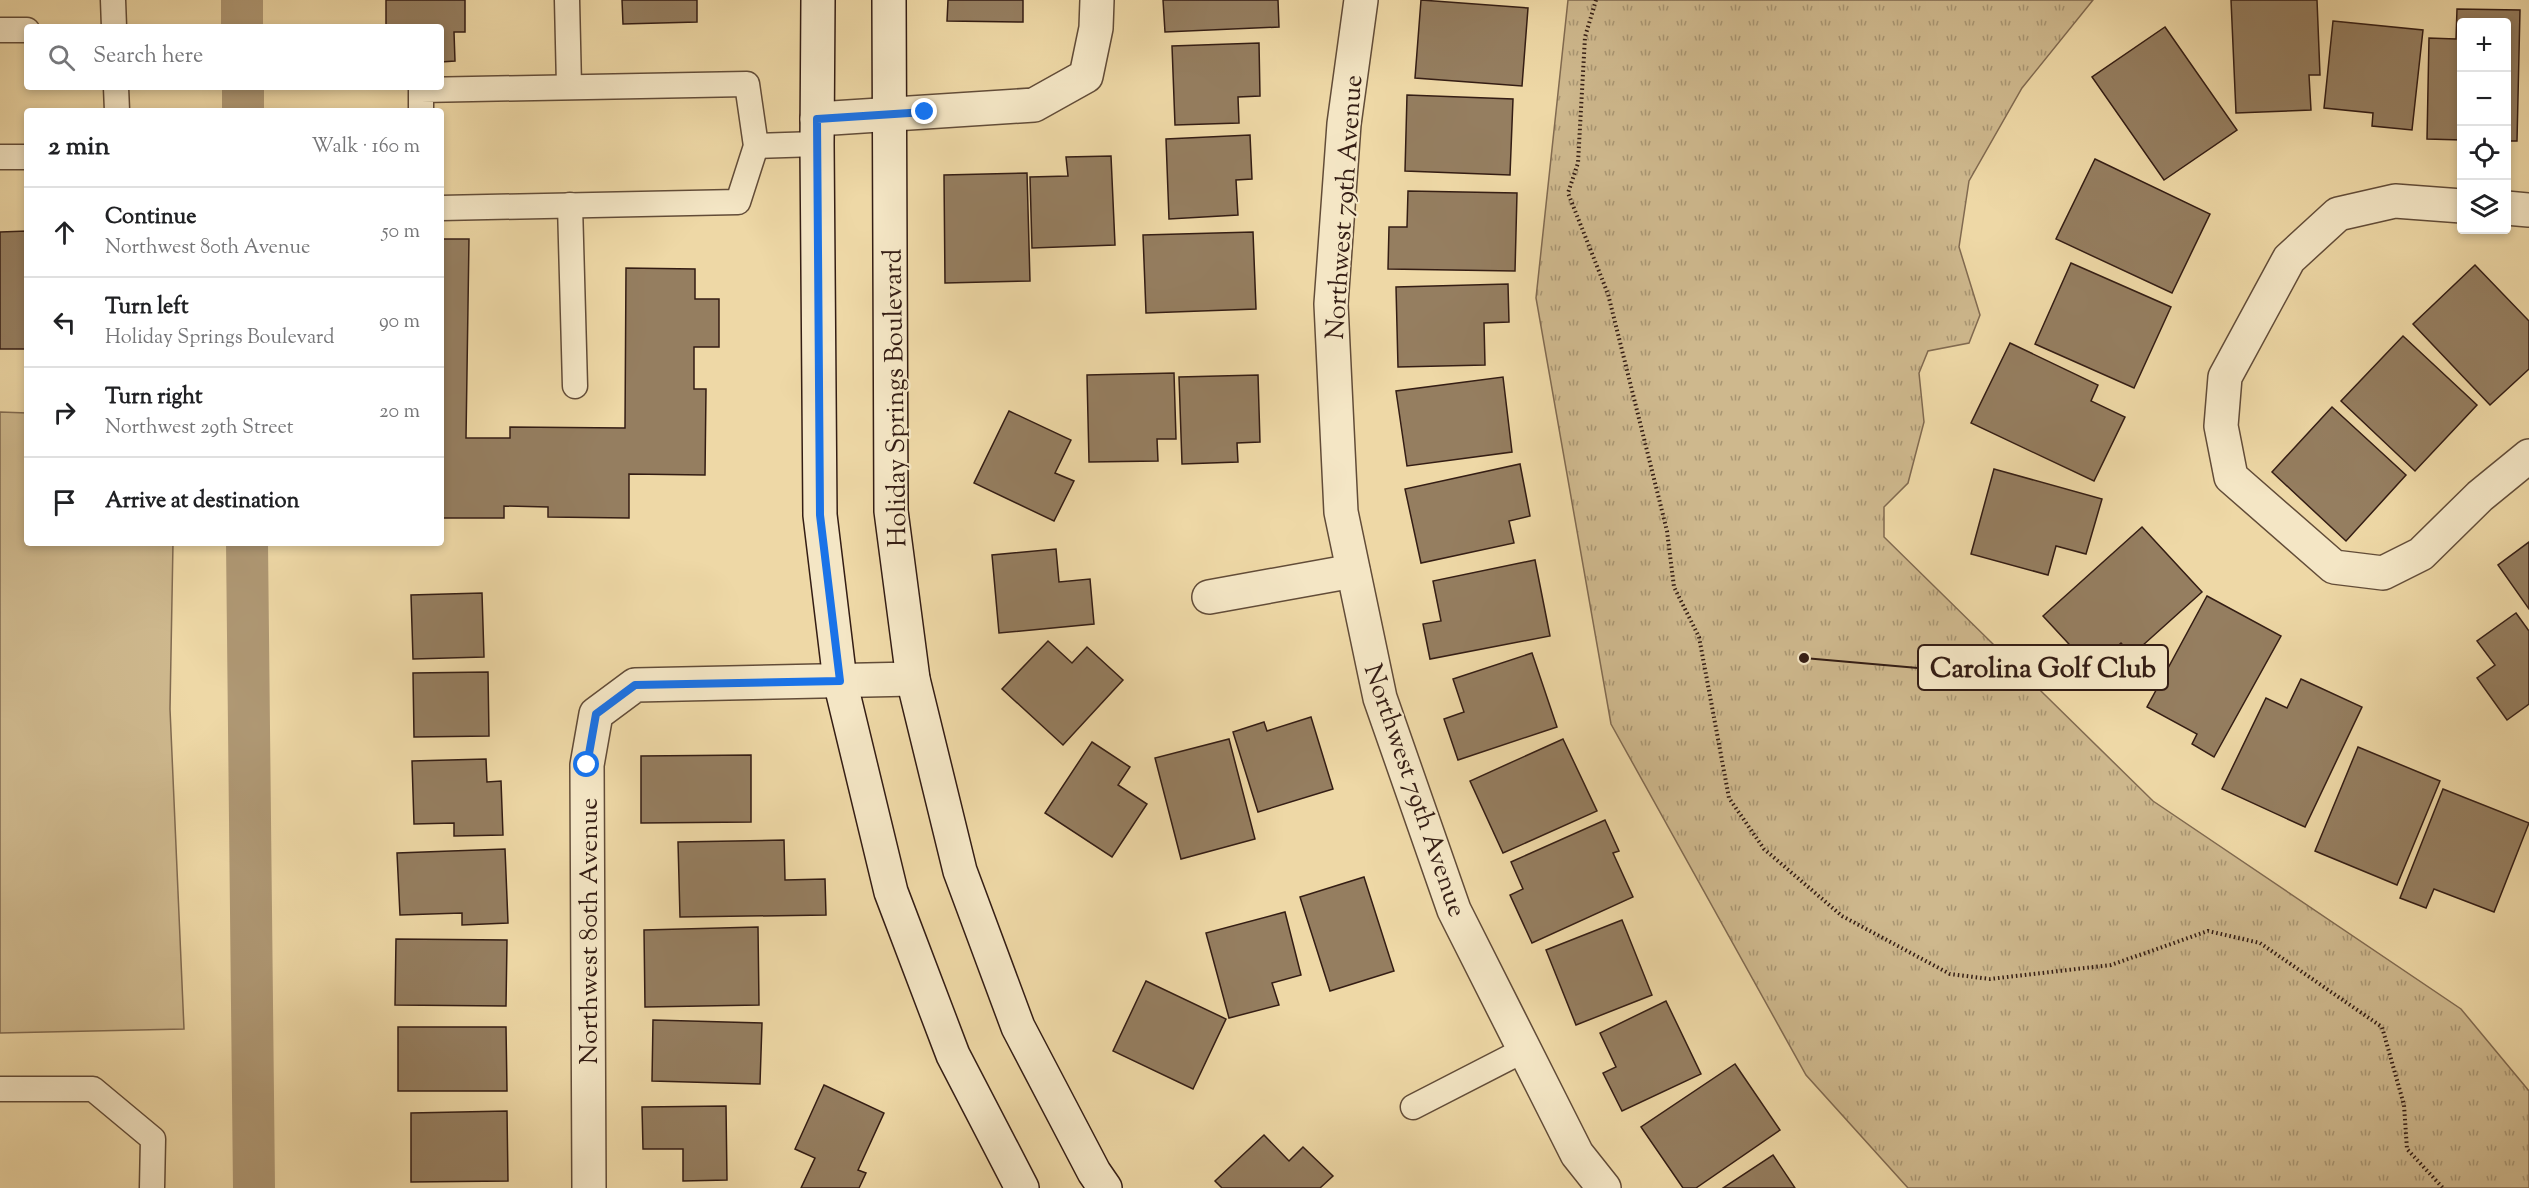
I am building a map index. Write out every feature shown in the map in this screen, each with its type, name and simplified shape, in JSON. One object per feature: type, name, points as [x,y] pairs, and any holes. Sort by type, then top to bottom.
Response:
[{"type":"street","points":[[818,0],[820,515],[840,681],[891,892],[953,1055],[1022,1188]]},
{"type":"street","name":"Holiday Springs Boulevard","points":[[889,0],[891,511],[913,679],[960,871],[1018,1027],[1094,1172],[1105,1188]]},
{"type":"street","points":[[817,132],[888,115],[1035,105],[1086,76],[1096,28],[1097,0]]},
{"type":"street","name":"Northwest 79th Avenue","points":[[1361,0],[1344,124],[1331,304],[1341,512],[1353,571],[1380,698],[1454,910],[1577,1154],[1604,1188]]},
{"type":"street","points":[[2457,206],[2396,201],[2338,214],[2289,259],[2225,377],[2221,426],[2231,477],[2334,567],[2383,573],[2421,554],[2480,496],[2529,456]]},
{"type":"street","points":[[2511,208],[2529,210]]},
{"type":"street","points":[[1209,597],[1353,571]]},
{"type":"street","name":"Northwest 80th Avenue","points":[[589,1188],[587,765],[596,714],[635,685],[913,679]]},
{"type":"lane","points":[[113,0],[114,24]]},
{"type":"lane","points":[[567,0],[569,86]]},
{"type":"lane","points":[[0,30],[24,30]]},
{"type":"lane","points":[[444,89],[747,84],[756,146],[738,202],[444,208]]},
{"type":"lane","points":[[116,90],[117,108]]},
{"type":"lane","points":[[421,90],[421,108]]},
{"type":"lane","points":[[756,146],[817,132]]},
{"type":"lane","points":[[0,157],[24,157]]},
{"type":"lane","points":[[570,205],[575,386]]},
{"type":"lane","points":[[1413,1107],[1524,1050]]},
{"type":"lane","points":[[0,1089],[93,1089],[153,1139],[152,1188]]},
{"type":"path","points":[[1596,0],[1585,37],[1578,163],[1568,193],[1608,294],[1667,531],[1674,587],[1699,637],[1729,798],[1764,849],[1842,916],[1950,974],[1990,979],[2110,965],[2208,931],[2260,943],[2382,1027],[2404,1105],[2408,1149],[2443,1188]]},
{"type":"green space","points":[[1568,0],[2093,0],[2022,88],[1969,181],[1959,247],[1980,315],[1969,343],[1928,351],[1919,373],[1924,422],[1908,483],[1884,507],[1884,537],[2153,801],[2461,1009],[2529,1091],[2529,1188],[1908,1188],[1806,1075],[1611,724],[1536,298]]},
{"type":"green space","points":[[0,412],[24,413],[24,546],[173,546],[170,709],[184,1029],[0,1033]]},
{"type":"building","points":[[386,0],[465,0],[465,32],[454,32],[455,61],[444,62],[444,24],[386,24]]},
{"type":"building","points":[[622,0],[697,0],[697,22],[623,24]]},
{"type":"building","points":[[948,0],[1023,0],[1023,22],[947,21]]},
{"type":"building","points":[[1163,0],[1278,0],[1279,27],[1165,32]]},
{"type":"building","points":[[1421,0],[1528,8],[1522,86],[1415,78]]},
{"type":"building","points":[[2231,0],[2317,0],[2320,75],[2309,75],[2311,110],[2236,113]]},
{"type":"building","points":[[2457,9],[2520,10],[2517,141],[2511,141],[2511,18],[2457,18],[2457,140],[2427,139],[2429,38],[2456,39]]},
{"type":"building","points":[[2333,21],[2423,30],[2412,130],[2372,126],[2373,113],[2324,108]]},
{"type":"building","points":[[2165,27],[2237,130],[2164,180],[2092,77]]},
{"type":"building","points":[[1259,43],[1260,96],[1238,97],[1239,123],[1175,125],[1172,46]]},
{"type":"building","points":[[1407,95],[1513,99],[1510,175],[1405,171]]},
{"type":"building","points":[[1250,135],[1252,179],[1236,180],[1238,215],[1169,219],[1166,139]]},
{"type":"building","points":[[1111,156],[1115,245],[1032,248],[1030,177],[1068,176],[1066,157]]},
{"type":"building","points":[[2095,159],[2210,214],[2172,293],[2056,239]]},
{"type":"building","points":[[1027,173],[1030,281],[945,283],[944,175]]},
{"type":"building","points":[[1408,191],[1517,193],[1515,271],[1388,269],[1389,227],[1407,227]]},
{"type":"building","points":[[24,231],[24,349],[0,349],[0,232]]},
{"type":"building","points":[[1253,232],[1256,309],[1146,313],[1143,235]]},
{"type":"building","points":[[444,239],[469,239],[466,438],[510,438],[510,427],[625,428],[626,268],[695,269],[695,299],[719,299],[719,347],[694,347],[694,389],[706,389],[705,475],[629,474],[629,518],[548,517],[548,507],[504,506],[504,518],[444,518]]},
{"type":"building","points":[[2071,263],[2171,307],[2134,388],[2035,344]]},
{"type":"building","points":[[2475,265],[2529,321],[2529,369],[2490,405],[2413,324]]},
{"type":"building","points":[[1508,284],[1509,322],[1484,323],[1485,365],[1398,367],[1396,287]]},
{"type":"building","points":[[2403,336],[2477,405],[2415,471],[2341,401]]},
{"type":"building","points":[[2010,343],[2098,385],[2091,401],[2125,417],[2094,481],[1971,423]]},
{"type":"building","points":[[1174,373],[1176,439],[1157,439],[1158,461],[1089,462],[1087,375]]},
{"type":"building","points":[[1258,375],[1260,442],[1237,443],[1238,462],[1182,464],[1179,377]]},
{"type":"building","points":[[1503,377],[1512,452],[1407,466],[1396,391]]},
{"type":"building","points":[[2332,407],[2406,475],[2346,541],[2272,472]]},
{"type":"building","points":[[1009,411],[1071,440],[1055,473],[1074,481],[1054,521],[974,483]]},
{"type":"building","points":[[1520,464],[1530,516],[1509,521],[1514,543],[1421,563],[1405,489]]},
{"type":"building","points":[[1994,469],[2102,499],[2086,554],[2056,546],[2048,575],[1971,554]]},
{"type":"building","points":[[2142,527],[2202,592],[2132,655],[2121,643],[2092,669],[2043,616]]},
{"type":"building","points":[[2529,542],[2529,609],[2498,565]]},
{"type":"building","points":[[1056,549],[1059,582],[1090,579],[1094,624],[999,633],[992,555]]},
{"type":"building","points":[[1535,560],[1550,636],[1430,659],[1423,624],[1441,621],[1433,581]]},
{"type":"building","points":[[482,593],[484,657],[413,659],[411,595]]},
{"type":"building","points":[[2207,596],[2281,636],[2214,757],[2192,744],[2197,734],[2147,707]]},
{"type":"building","points":[[2516,613],[2529,631],[2529,704],[2507,720],[2477,678],[2495,665],[2477,641]]},
{"type":"building","points":[[1048,641],[1072,663],[1087,647],[1123,680],[1063,745],[1002,689]]},
{"type":"building","points":[[1532,653],[1557,727],[1458,760],[1444,719],[1464,712],[1453,679]]},
{"type":"building","points":[[488,672],[489,736],[414,737],[413,673]]},
{"type":"building","points":[[2301,679],[2362,707],[2305,827],[2222,789],[2266,698],[2287,708]]},
{"type":"building","points":[[1311,717],[1333,789],[1258,812],[1233,732],[1264,722],[1267,731]]},
{"type":"building","points":[[1229,739],[1255,839],[1181,859],[1155,758]]},
{"type":"building","points":[[1563,739],[1597,811],[1503,853],[1470,781]]},
{"type":"building","points":[[1092,742],[1130,767],[1118,785],[1147,804],[1112,857],[1045,813]]},
{"type":"building","points":[[2358,747],[2440,781],[2397,885],[2315,851]]},
{"type":"building","points":[[751,755],[751,822],[641,823],[641,756]]},
{"type":"building","points":[[486,759],[487,782],[501,781],[503,835],[454,836],[454,823],[414,824],[412,761]]},
{"type":"building","points":[[2443,789],[2529,823],[2494,912],[2434,889],[2426,908],[2400,898]]},
{"type":"building","points":[[1605,820],[1619,851],[1613,853],[1633,897],[1532,943],[1510,895],[1523,889],[1511,862]]},
{"type":"building","points":[[784,840],[785,880],[825,879],[826,915],[680,917],[678,842]]},
{"type":"building","points":[[505,849],[508,923],[462,925],[462,913],[400,915],[397,853]]},
{"type":"building","points":[[1364,877],[1394,971],[1330,991],[1300,897]]},
{"type":"building","points":[[1285,912],[1301,975],[1272,983],[1279,1005],[1229,1018],[1206,933]]},
{"type":"building","points":[[1622,920],[1652,995],[1576,1025],[1546,950]]},
{"type":"building","points":[[758,927],[759,1005],[645,1007],[644,930]]},
{"type":"building","points":[[396,939],[507,940],[506,1006],[395,1005]]},
{"type":"building","points":[[1146,981],[1226,1019],[1193,1089],[1113,1051]]},
{"type":"building","points":[[1666,1001],[1701,1074],[1622,1111],[1603,1073],[1616,1067],[1600,1033]]},
{"type":"building","points":[[653,1020],[762,1023],[760,1084],[652,1081]]},
{"type":"building","points":[[398,1027],[506,1027],[507,1091],[398,1091]]},
{"type":"building","points":[[1735,1064],[1780,1130],[1696,1188],[1683,1188],[1641,1127]]},
{"type":"building","points":[[824,1085],[884,1113],[858,1170],[866,1173],[859,1188],[801,1188],[815,1158],[795,1149]]},
{"type":"building","points":[[726,1106],[727,1180],[683,1181],[683,1149],[643,1149],[642,1107]]},
{"type":"building","points":[[507,1111],[508,1181],[411,1182],[411,1113]]},
{"type":"building","points":[[1264,1135],[1289,1161],[1303,1147],[1333,1176],[1320,1188],[1222,1188],[1215,1181]]},
{"type":"building","points":[[1773,1155],[1795,1188],[1723,1188]]},
{"type":"waterway","points":[[242,0],[242,24]]},
{"type":"waterway","points":[[243,90],[243,108]]},
{"type":"waterway","points":[[247,546],[254,1188]]},
{"type":"place","name":"Carolina Golf Club","points":[[1804,658]]},
{"type":"route","points":[[587,765],[596,714],[635,685],[840,681],[820,515],[817,119],[925,112]]}]
